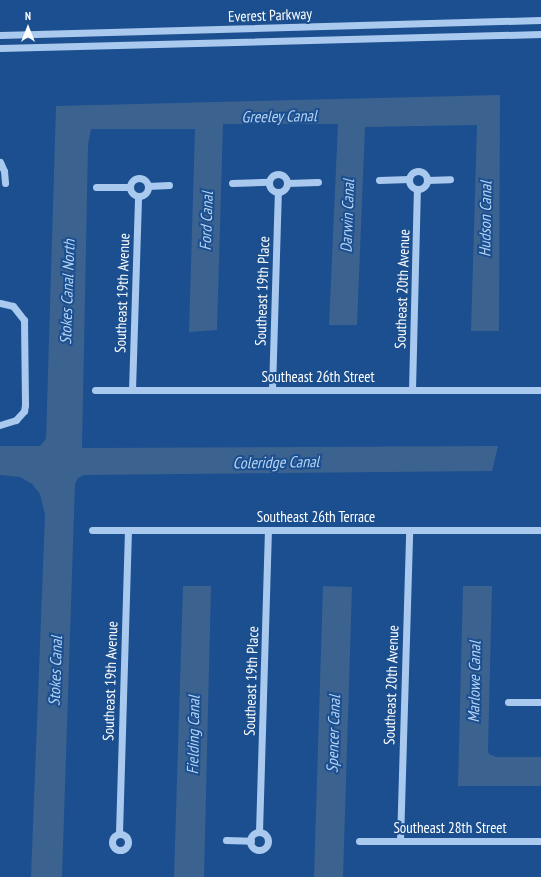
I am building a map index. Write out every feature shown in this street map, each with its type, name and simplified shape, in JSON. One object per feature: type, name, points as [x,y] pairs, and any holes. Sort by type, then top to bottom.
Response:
[{"type":"street","name":"Everest Parkway","points":[[0,35],[541,20]]},
{"type":"street","points":[[233,29],[233,42]]},
{"type":"street","name":"Everest Parkway","points":[[0,48],[541,34]]},
{"type":"street","points":[[0,162],[4,171],[5,182]]},
{"type":"street","points":[[417,171],[423,172],[427,180],[425,185],[417,188],[412,186],[409,179],[412,173],[417,171]]},
{"type":"street","points":[[277,174],[283,176],[287,183],[286,189],[278,193],[271,190],[269,182],[272,176],[277,174]]},
{"type":"street","points":[[129,187],[132,181],[137,178],[142,179],[148,186]]},
{"type":"street","points":[[378,180],[409,179]]},
{"type":"street","points":[[427,180],[450,179]]},
{"type":"street","points":[[232,182],[269,182]]},
{"type":"street","points":[[287,183],[318,182]]},
{"type":"street","points":[[148,186],[169,185]]},
{"type":"street","points":[[129,187],[131,192],[138,196],[145,194],[148,186]]},
{"type":"street","points":[[96,188],[129,187]]},
{"type":"street","name":"Southeast 20th Avenue","points":[[412,390],[417,188]]},
{"type":"street","name":"Southeast 19th Place","points":[[272,390],[278,193]]},
{"type":"street","name":"Southeast 19th Avenue","points":[[132,390],[138,196]]},
{"type":"street","points":[[0,303],[13,306],[18,310],[24,320],[25,397],[24,411],[21,416],[11,423],[0,425]]},
{"type":"street","name":"Southeast 26th Street","points":[[95,390],[541,390]]},
{"type":"street","name":"Southeast 26th Terrace","points":[[92,530],[541,530]]},
{"type":"street","name":"Southeast 19th Avenue","points":[[119,833],[128,530]]},
{"type":"street","name":"Southeast 19th Place","points":[[251,841],[252,846],[257,849],[265,847],[268,842],[267,836],[260,832],[268,530]]},
{"type":"street","name":"Southeast 20th Avenue","points":[[400,841],[409,530]]},
{"type":"street","points":[[508,702],[541,702]]},
{"type":"street","points":[[226,840],[251,841],[254,834],[260,832]]},
{"type":"street","name":"Southeast 28th Street","points":[[359,841],[541,841]]},
{"type":"water","points":[[500,95],[499,331],[471,331],[477,125],[365,127],[357,325],[329,325],[338,124],[223,124],[217,330],[189,332],[195,129],[91,129],[88,145],[82,448],[498,446],[492,471],[84,475],[78,478],[75,484],[62,877],[31,877],[45,515],[40,494],[32,484],[20,477],[0,475],[0,446],[40,446],[46,439],[56,106]]},
{"type":"water","name":"Fielding Canal","points":[[183,586],[211,586],[204,877],[174,877]]},
{"type":"water","name":"Spencer Canal","points":[[323,586],[352,587],[343,877],[314,877]]},
{"type":"water","name":"Marlowe Canal","points":[[463,586],[492,586],[489,754],[496,757],[541,757],[541,786],[458,786]]},
{"type":"water label","name":"Greeley Canal","points":[[279,116]]},
{"type":"water label","name":"Darwin Canal","points":[[347,216]]},
{"type":"water label","name":"Hudson Canal","points":[[485,219]]},
{"type":"water label","name":"Ford Canal","points":[[206,221]]},
{"type":"water label","name":"Stokes Canal North","points":[[67,292]]},
{"type":"water label","name":"Coleridge Canal","points":[[276,462]]},
{"type":"water label","name":"Stokes Canal","points":[[55,671]]}]
